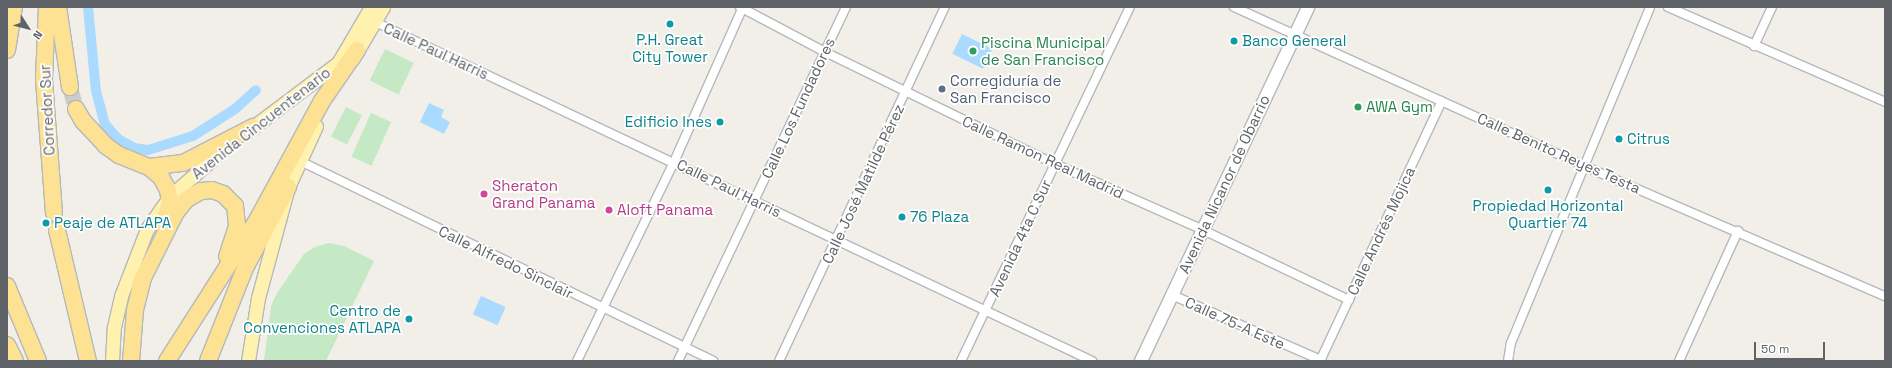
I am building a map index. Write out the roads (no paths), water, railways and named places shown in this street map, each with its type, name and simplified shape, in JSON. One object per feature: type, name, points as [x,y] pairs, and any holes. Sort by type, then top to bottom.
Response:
[{"type":"highway","points":[[7,21],[13,7]]},
{"type":"highway","points":[[7,50],[13,7]]},
{"type":"highway","name":"Corredor Sur","points":[[47,7],[44,80],[54,213]]},
{"type":"highway","points":[[58,7],[70,87]]},
{"type":"highway","points":[[159,361],[213,280],[256,222],[322,101],[357,50]]},
{"type":"highway","points":[[167,361],[228,261],[338,63]]},
{"type":"highway","points":[[76,109],[82,121],[105,145],[119,155],[149,167],[165,183],[169,197],[169,208],[140,284],[132,328],[131,361]]},
{"type":"highway","points":[[149,167],[183,164],[252,128]]},
{"type":"highway","points":[[208,361],[245,268],[288,187]]},
{"type":"highway","points":[[140,284],[176,212],[187,199],[201,191],[212,190],[223,194],[235,206],[237,226],[228,261]]},
{"type":"highway","points":[[57,230],[88,361]]},
{"type":"highway","points":[[7,286],[38,361]]},
{"type":"highway","points":[[7,345],[15,361]]},
{"type":"main road","points":[[248,361],[258,298],[288,187],[357,50],[370,15],[383,7]]},
{"type":"main road","name":"Avenida Nicanor de Obarrio","points":[[1140,361],[1308,7]]},
{"type":"main road","name":"Avenida Cincuentenario","points":[[112,361],[114,327],[129,271],[147,229],[169,197],[218,153],[338,63],[370,15]]},
{"type":"street","name":"Calle Ramon Real Madrid","points":[[742,7],[825,52],[1055,164],[1203,230],[1349,300]]},
{"type":"street","points":[[577,361],[674,162],[742,7]]},
{"type":"street","name":"Calle Los Fundadores","points":[[678,361],[846,7]]},
{"type":"street","name":"Calle José Matilde Pérez","points":[[779,361],[907,92],[945,7]]},
{"type":"street","name":"Avenida 4ta C Sur","points":[[961,361],[1130,7]]},
{"type":"street","name":"Calle Benito Reyes Testa","points":[[1234,7],[1584,166],[1738,231],[1885,296]]},
{"type":"street","points":[[1508,361],[1511,343],[1650,7]]},
{"type":"street","points":[[1668,7],[1754,46],[1885,102]]},
{"type":"street","points":[[1754,46],[1772,7]]},
{"type":"street","name":"Calle Paul Harris","points":[[370,15],[754,201],[838,239],[985,312],[1092,361]]},
{"type":"street","name":"Calle Andrés Mojica","points":[[1320,361],[1442,101]]},
{"type":"street","name":"Calle Alfredo Sinclair","points":[[300,161],[602,309],[713,361]]},
{"type":"street","points":[[1679,361],[1738,231]]},
{"type":"street","name":"Calle 75-A Este","points":[[1172,295],[1320,361]]},
{"type":"water","name":"Piscina Municipal de San Francisco","points":[[962,34],[993,49],[983,69],[952,54]]},
{"type":"water","points":[[429,103],[444,110],[441,117],[450,122],[444,134],[420,122]]},
{"type":"water","points":[[481,296],[506,307],[498,325],[473,314]]},
{"type":"waterway","points":[[88,7],[96,91],[105,124],[118,139],[134,148],[148,150],[193,136],[235,109],[256,90]]},
{"type":"tunnel","points":[[70,87],[76,109]]},
{"type":"place","name":"P.H. Great City Tower","points":[[670,24]]},
{"type":"place","name":"Banco General","points":[[1234,41]]},
{"type":"place","name":"Piscina Municipal de San Francisco","points":[[973,51]]},
{"type":"place","name":"Corregiduría de San Francisco","points":[[942,89]]},
{"type":"place","name":"AWA Gym","points":[[1358,107]]},
{"type":"place","name":"Edificio Ines","points":[[720,122]]},
{"type":"place","name":"Citrus","points":[[1619,139]]},
{"type":"place","name":"Propiedad Horizontal Quartier 74","points":[[1548,190]]},
{"type":"place","name":"Sheraton Grand Panama","points":[[484,194]]},
{"type":"place","name":"Aloft Panama","points":[[609,210]]},
{"type":"place","name":"76 Plaza","points":[[902,217]]},
{"type":"place","name":"Peaje de ATLAPA","points":[[46,223]]},
{"type":"place","name":"Centro de Convenciones ATLAPA","points":[[409,319]]}]
